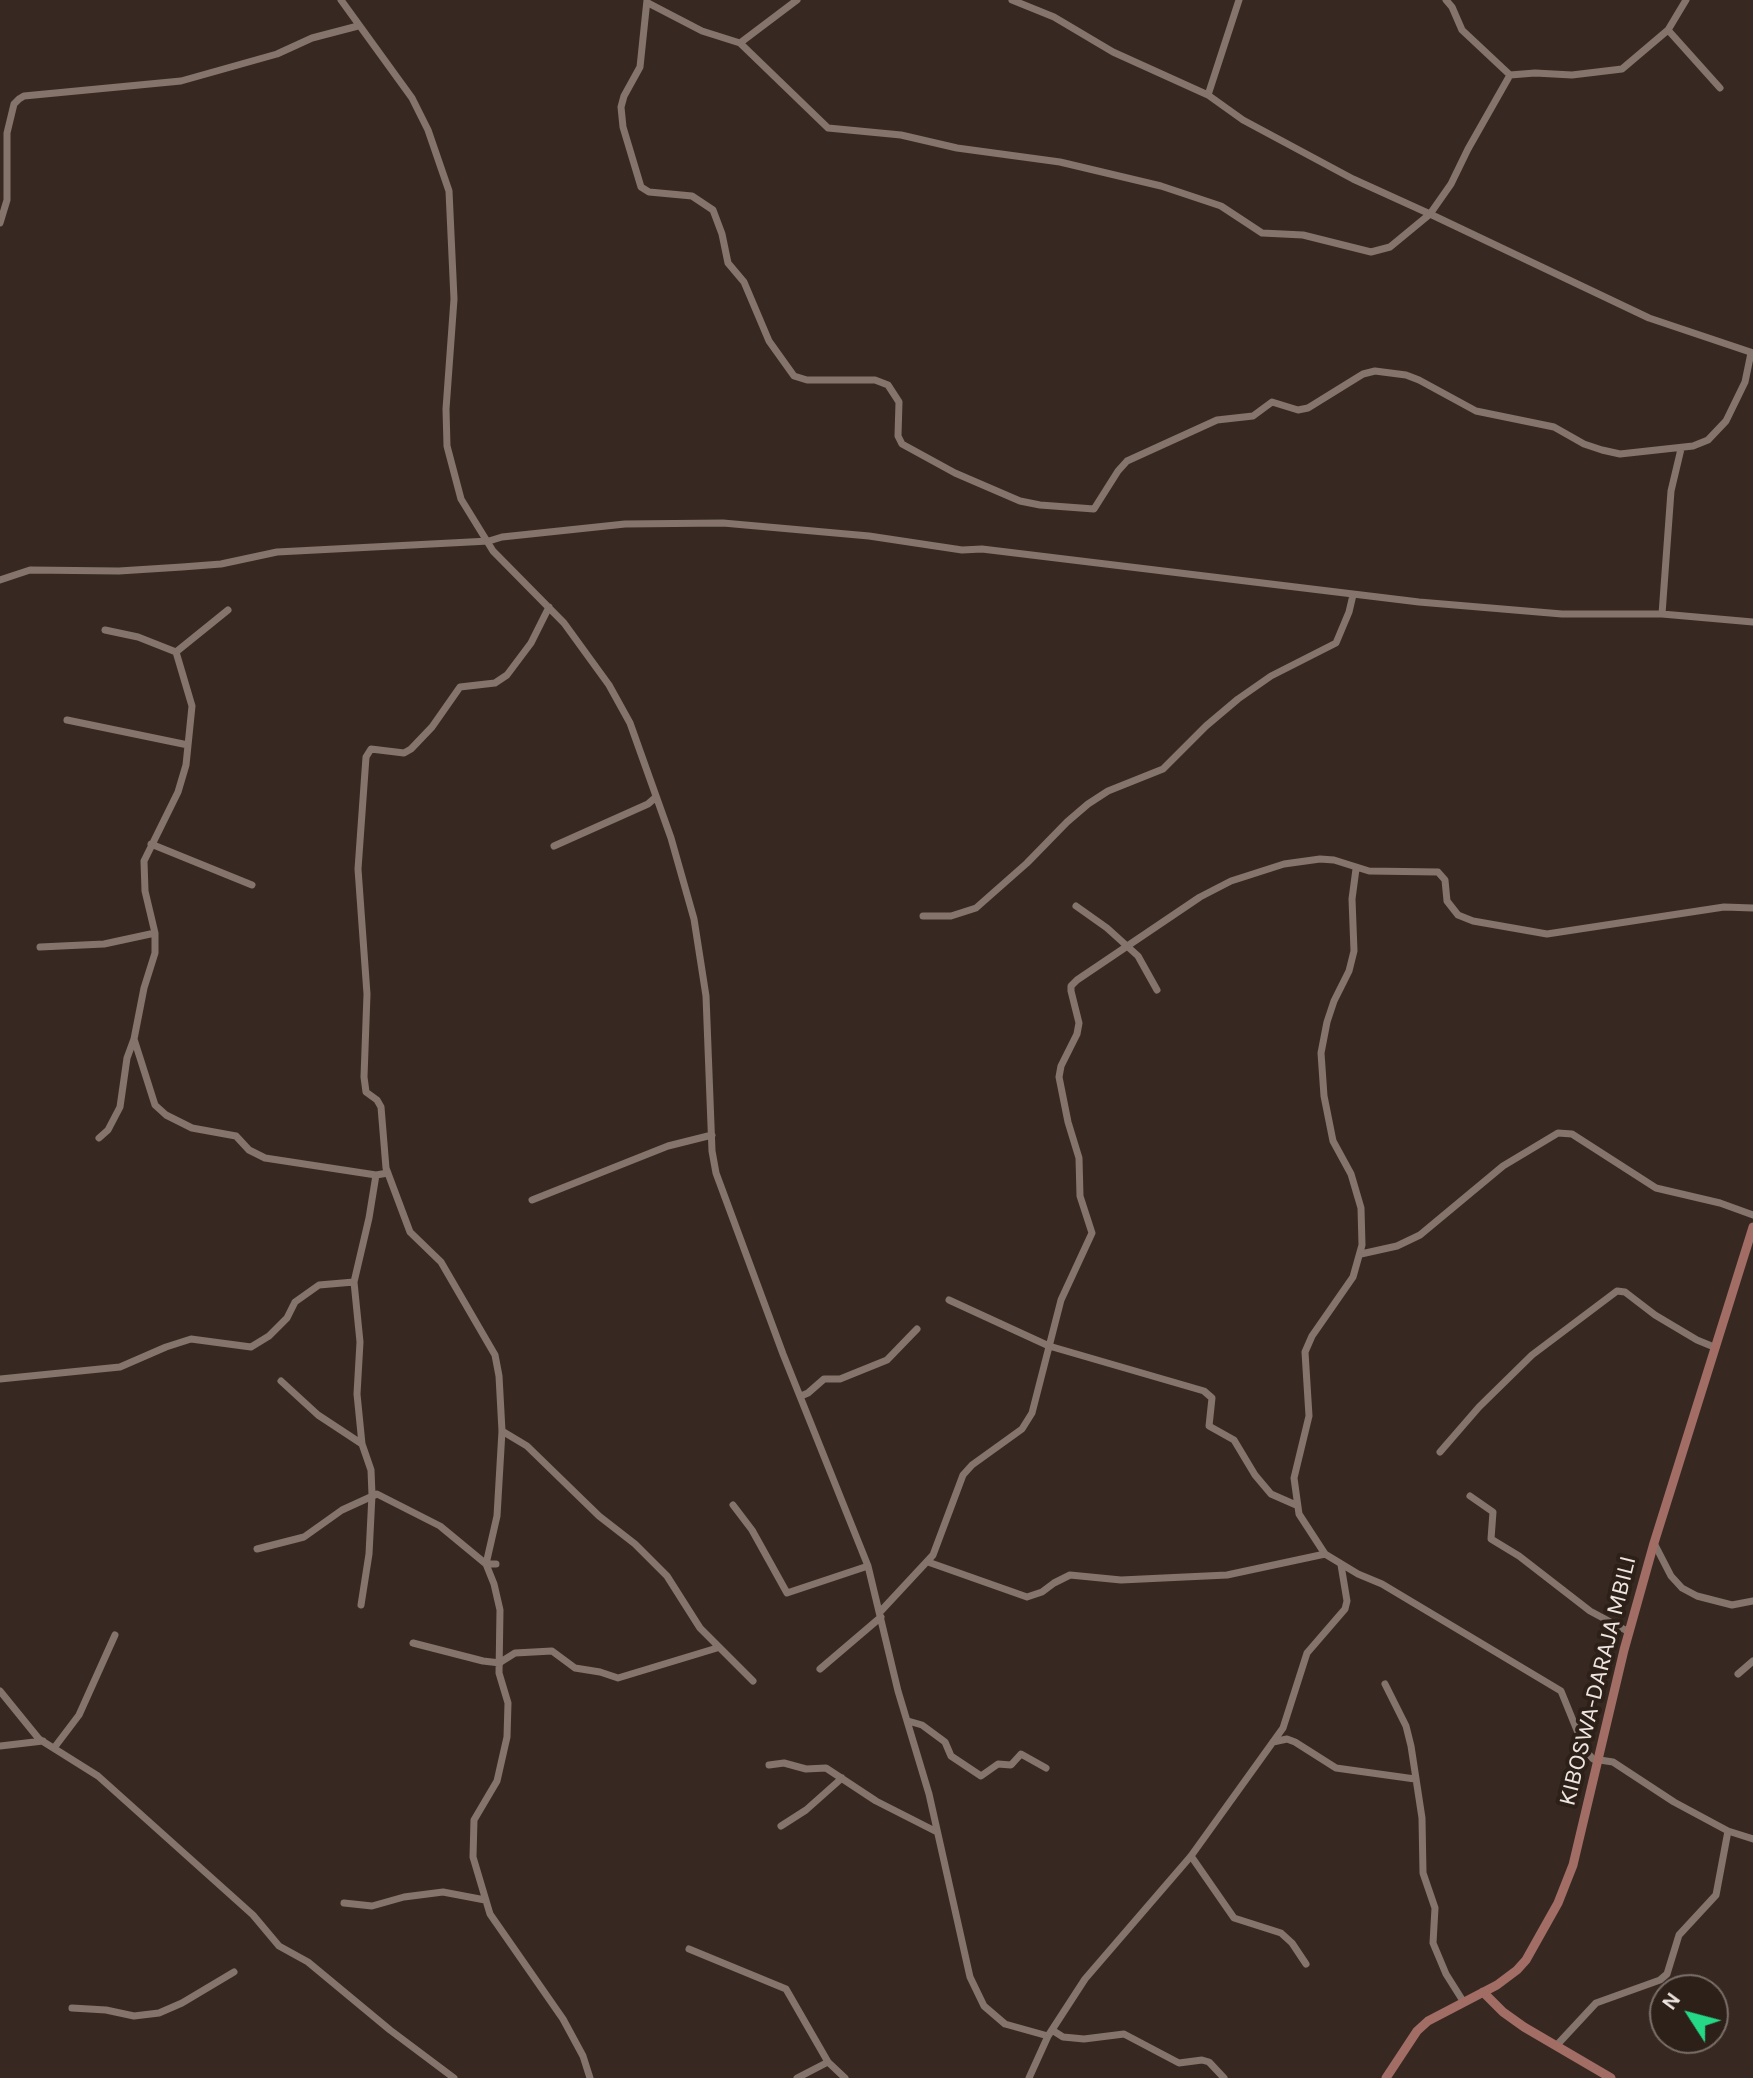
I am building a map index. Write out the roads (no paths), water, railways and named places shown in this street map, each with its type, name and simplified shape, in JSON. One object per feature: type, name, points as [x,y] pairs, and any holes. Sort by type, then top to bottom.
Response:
[{"type":"main road","name":"KIBOSWA-DARAJA MBILI","points":[[1386,2078],[1417,2031],[1428,2021],[1508,1978],[1526,1960],[1558,1903],[1573,1865],[1629,1632],[1654,1543],[1753,1227]]},
{"type":"main road","points":[[1483,1992],[1503,2012],[1611,2078]]},
{"type":"street","points":[[341,0],[412,98],[428,130],[449,191],[454,299],[446,409],[447,446],[461,499],[493,551],[549,607],[609,685],[630,723],[676,852],[694,919],[709,1026],[716,1173],[868,1566],[937,1832],[967,1965],[979,1997],[992,2015],[1005,2024],[1084,2039],[1124,2034],[1179,2063],[1209,2062],[1224,2078]]},
{"type":"street","points":[[740,43],[797,0]]},
{"type":"street","points":[[1012,0],[1054,17],[1113,52],[1208,95],[1243,120],[1353,179],[1430,214],[1649,318],[1752,353],[1745,382],[1726,421],[1701,444],[1681,449],[1620,454],[1602,450],[1554,427],[1476,411],[1406,375],[1375,371],[1363,374],[1308,408],[1298,410],[1272,402],[1253,416],[1217,420],[1127,461],[1094,509],[1040,505],[1002,494],[902,444],[898,436],[899,402],[888,385],[875,380],[807,380],[794,376],[769,341],[744,282],[728,263],[713,210],[692,196],[649,192],[641,187],[623,127],[621,107],[640,67],[647,2],[702,31],[740,43],[828,128],[901,135],[957,148],[1060,162],[1161,186],[1221,206],[1262,233],[1303,235],[1371,252],[1390,247],[1430,214],[1451,184],[1510,75]]},
{"type":"street","points":[[1208,95],[1239,0]]},
{"type":"street","points":[[1446,0],[1459,26],[1510,75],[1618,71],[1668,30],[1686,0]]},
{"type":"street","points":[[0,223],[7,200],[7,133],[14,104],[19,99],[40,94],[181,81],[277,54],[312,38],[358,26]]},
{"type":"street","points":[[1668,30],[1720,88]]},
{"type":"street","points":[[1662,614],[1671,491],[1681,449]]},
{"type":"street","points":[[0,580],[30,570],[119,571],[182,567],[221,564],[277,552],[489,541],[625,524],[723,523],[869,536],[962,550],[982,549],[1353,595],[1562,614],[1662,614],[1753,622]]},
{"type":"street","points":[[923,916],[951,916],[976,908],[1010,880],[1088,804],[1108,791],[1163,769],[1238,699],[1271,676],[1336,643],[1353,595]]},
{"type":"street","points":[[486,1564],[497,1516],[502,1431],[499,1376],[489,1341],[467,1310],[441,1262],[410,1232],[388,1173],[381,1107],[366,1092],[364,1077],[367,994],[358,869],[366,757],[371,749],[404,753],[432,727],[460,687],[495,683],[507,675],[531,643],[549,607]]},
{"type":"street","points":[[176,652],[228,610]]},
{"type":"street","points":[[105,630],[138,637],[176,652]]},
{"type":"street","points":[[99,1138],[108,1130],[120,1107],[127,1058],[155,953],[155,933],[143,875],[144,861],[178,792],[186,765],[192,706],[176,652]]},
{"type":"street","points":[[67,720],[188,745]]},
{"type":"street","points":[[554,846],[648,804],[656,797]]},
{"type":"street","points":[[151,844],[252,885]]},
{"type":"street","points":[[820,1669],[881,1615],[928,1562],[939,1542],[963,1475],[1022,1429],[1032,1413],[1061,1300],[1092,1233],[1080,1196],[1079,1158],[1059,1077],[1079,1023],[1071,986],[1077,980],[1200,897],[1231,881],[1284,864],[1320,859],[1334,860],[1356,869],[1438,872],[1445,880],[1447,901],[1458,915],[1494,926],[1547,934],[1724,907],[1753,908]]},
{"type":"street","points":[[1356,869],[1352,899],[1354,951],[1349,971],[1327,1022],[1321,1053],[1323,1087],[1333,1141],[1351,1174],[1361,1208],[1361,1254],[1353,1277],[1307,1343],[1305,1362],[1309,1416],[1294,1478],[1296,1505],[1306,1527],[1325,1554],[1554,1684],[1567,1700],[1588,1756],[1613,1762],[1674,1802],[1728,1831],[1753,1839]]},
{"type":"street","points":[[1076,906],[1138,956],[1157,990]]},
{"type":"street","points":[[40,947],[104,944],[155,933]]},
{"type":"street","points":[[134,1039],[155,1105],[166,1115],[202,1131],[236,1136],[249,1150],[265,1158],[376,1175],[388,1173]]},
{"type":"street","points":[[1361,1254],[1397,1246],[1420,1235],[1503,1166],[1552,1135],[1566,1132],[1656,1188],[1720,1203],[1753,1215]]},
{"type":"street","points":[[532,1200],[668,1146],[712,1135]]},
{"type":"street","points":[[361,1605],[369,1554],[372,1495],[371,1470],[362,1444],[357,1394],[360,1342],[354,1282],[376,1175]]},
{"type":"street","points":[[0,1379],[120,1367],[191,1339],[251,1347],[269,1336],[287,1318],[295,1302],[319,1285],[354,1282]]},
{"type":"street","points":[[1440,1452],[1479,1407],[1532,1355],[1617,1291],[1625,1292],[1666,1322],[1714,1347]]},
{"type":"street","points":[[949,1300],[1049,1346],[1204,1391],[1212,1398],[1209,1426],[1234,1440],[1255,1475],[1271,1494],[1296,1505]]},
{"type":"street","points":[[801,1396],[824,1379],[840,1379],[887,1360],[917,1329]]},
{"type":"street","points":[[281,1381],[318,1415],[362,1444]]},
{"type":"street","points":[[502,1431],[527,1446],[599,1516],[635,1544],[667,1576],[700,1628],[717,1648],[732,1658],[753,1681]]},
{"type":"street","points":[[257,1549],[304,1537],[342,1510],[377,1494],[440,1526],[486,1564],[500,1610],[499,1673],[508,1703],[507,1737],[497,1781],[474,1820],[473,1857],[490,1914],[563,2019],[583,2056],[590,2078]]},
{"type":"street","points":[[1470,1496],[1493,1512],[1491,1539],[1519,1556],[1590,1611],[1629,1632]]},
{"type":"street","points":[[733,1505],[752,1530],[787,1593],[868,1566]]},
{"type":"street","points":[[1654,1543],[1671,1576],[1682,1588],[1697,1596],[1732,1605],[1753,1601]]},
{"type":"street","points":[[928,1562],[1027,1597],[1070,1575],[1121,1580],[1227,1575],[1325,1554]]},
{"type":"street","points":[[486,1564],[496,1564]]},
{"type":"street","points":[[1029,2078],[1050,2033],[1085,1979],[1191,1856],[1283,1728],[1307,1653],[1345,1609],[1347,1601],[1341,1565]]},
{"type":"street","points":[[54,1748],[79,1715],[115,1635]]},
{"type":"street","points":[[413,1643],[500,1663],[515,1653],[552,1651],[575,1668],[618,1678],[717,1648]]},
{"type":"street","points":[[1738,1674],[1753,1661]]},
{"type":"street","points":[[1385,1684],[1406,1726],[1422,1818],[1423,1873],[1435,1908],[1433,1943],[1446,1974],[1463,2001]]},
{"type":"street","points":[[0,1691],[43,1741],[98,1776],[135,1808],[253,1915],[279,1946],[308,1962],[454,2078]]},
{"type":"street","points":[[908,1721],[922,1725],[945,1742],[951,1756],[981,1776],[998,1764],[1011,1765],[1021,1754],[1046,1768]]},
{"type":"street","points":[[1273,1742],[1287,1739],[1295,1742],[1336,1768],[1415,1779]]},
{"type":"street","points":[[0,1746],[43,1741]]},
{"type":"street","points":[[769,1765],[784,1763],[806,1769],[823,1767],[876,1801],[937,1832]]},
{"type":"street","points":[[781,1826],[806,1810],[842,1778]]},
{"type":"street","points":[[1556,2046],[1596,2003],[1660,1980],[1667,1974],[1679,1935],[1716,1895],[1728,1831]]},
{"type":"street","points":[[1191,1856],[1234,1918],[1281,1933],[1306,1964]]},
{"type":"street","points":[[344,1903],[372,1906],[404,1897],[443,1892],[485,1900]]},
{"type":"street","points":[[689,1949],[786,1989],[828,2062],[845,2078]]},
{"type":"street","points":[[72,2008],[134,2016],[159,2013],[234,1972]]},
{"type":"street","points":[[797,2078],[828,2062]]}]
